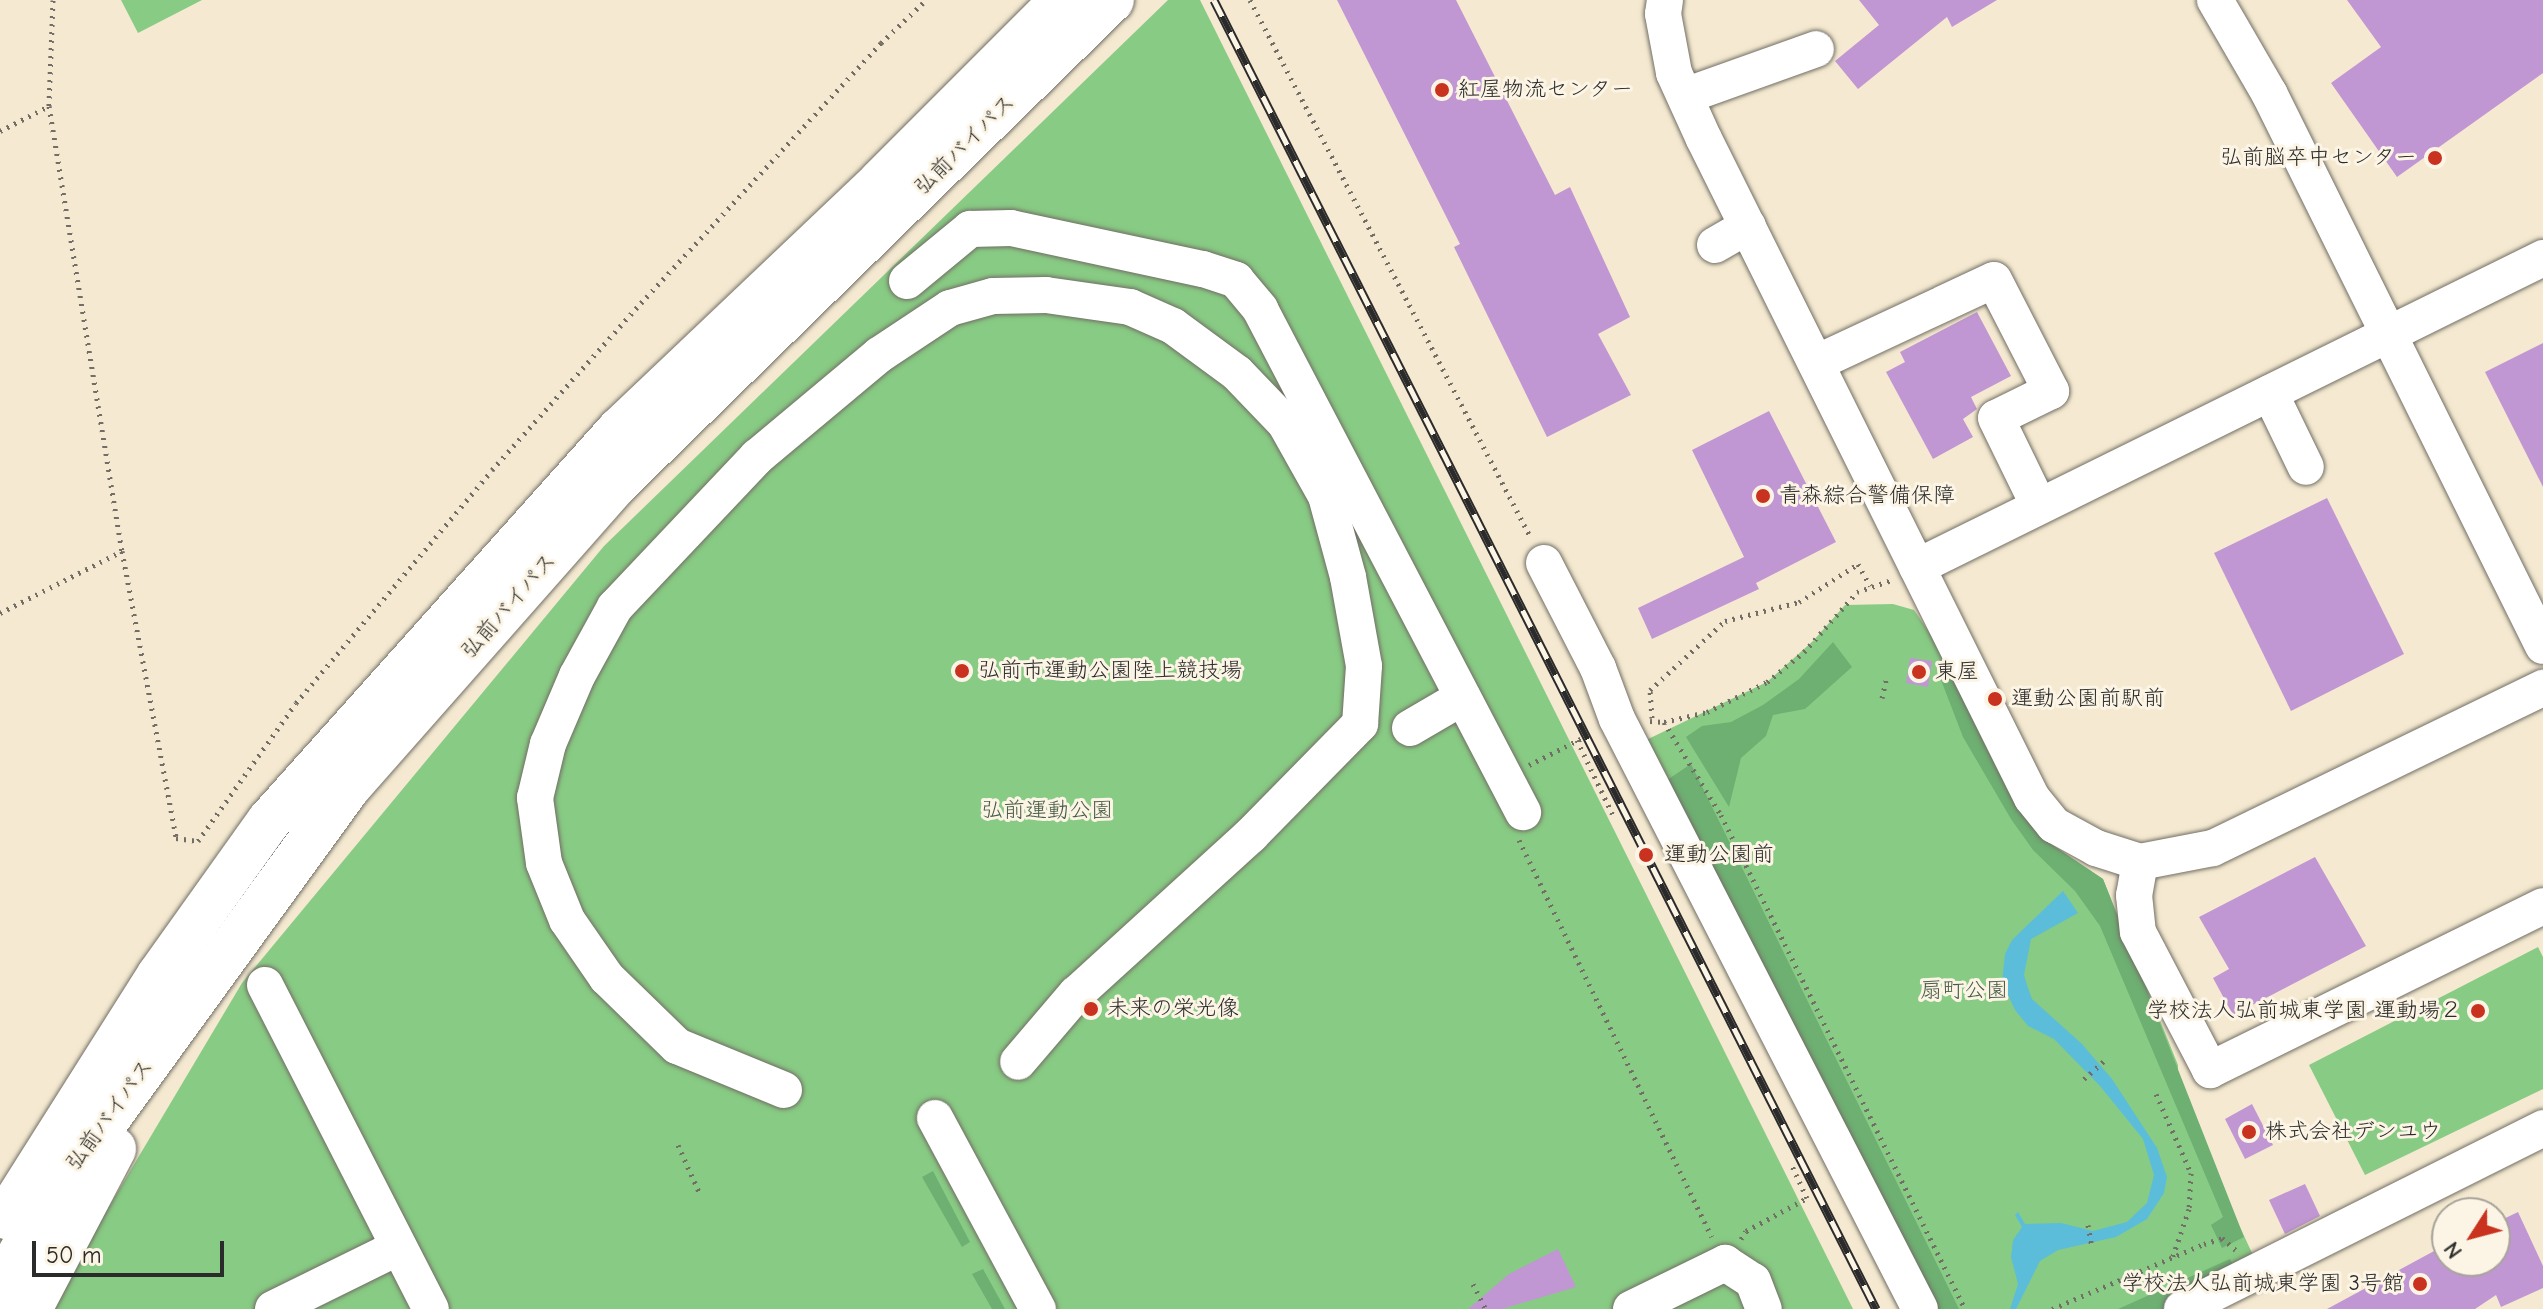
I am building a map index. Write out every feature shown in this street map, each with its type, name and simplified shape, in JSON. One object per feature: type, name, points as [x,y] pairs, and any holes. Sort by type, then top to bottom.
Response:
[{"type":"highway","name":"弘前バイパス","points":[[0,1228],[159,975],[269,821],[619,430],[881,181],[1062,0]]},
{"type":"highway","name":"弘前バイパス","points":[[0,1290],[49,1200],[348,788],[616,484],[1112,0]]},
{"type":"highway","points":[[0,1177],[159,975]]},
{"type":"highway","points":[[30,1309],[189,1005]]},
{"type":"street","points":[[1665,0],[1663,14],[1668,82],[1748,226],[2032,798],[2054,825],[2096,848],[2140,862],[2213,848],[2543,688]]},
{"type":"street","points":[[2215,0],[2269,93],[2543,646]]},
{"type":"street","points":[[1668,82],[1816,49]]},
{"type":"street","points":[[1715,245],[1748,226]]},
{"type":"street","points":[[907,281],[970,229],[1011,228],[1150,257],[1236,280],[1260,309],[1463,697],[1505,778],[1519,823]]},
{"type":"street","points":[[1130,307],[1150,257]]},
{"type":"street","points":[[1917,567],[2543,258]]},
{"type":"street","points":[[1816,363],[1994,280],[2051,391],[1996,418],[2039,506]]},
{"type":"street","points":[[784,1090],[677,1046],[607,978],[567,920],[544,863],[535,798],[548,744],[577,676],[615,607],[757,457],[879,355],[950,308],[993,296],[1046,295],[1130,307],[1173,326],[1237,373],[1285,423],[1326,496],[1348,577],[1364,666],[1360,724],[1251,835],[1114,956],[1076,994],[1018,1062]]},
{"type":"street","points":[[2270,393],[2306,467]]},
{"type":"street","points":[[1544,563],[1598,668],[1607,725],[1920,1309]]},
{"type":"street","points":[[1410,728],[1463,697]]},
{"type":"street","points":[[2140,862],[2134,895],[2138,932],[2210,1070],[2543,906]]},
{"type":"street","points":[[265,985],[431,1309]]},
{"type":"street","points":[[935,1118],[1038,1309]]},
{"type":"street","points":[[2182,1309],[2543,1128]]},
{"type":"street","points":[[273,1309],[399,1247]]},
{"type":"street","points":[[1631,1309],[1725,1263],[1753,1281],[1761,1307]]},
{"type":"path","points":[[53,0],[49,106],[122,551],[176,838],[198,841],[296,703],[492,470],[881,43],[926,0]]},
{"type":"path","points":[[1250,0],[1544,563]]},
{"type":"path","points":[[0,131],[49,106]]},
{"type":"path","points":[[0,613],[122,551]]},
{"type":"path","points":[[1653,721],[1650,690],[1725,621],[1799,602],[1858,564],[1870,586]]},
{"type":"path","points":[[1505,778],[1607,725],[1664,722],[1707,712],[1767,682],[1804,652],[1857,592],[1889,582],[1917,567]]},
{"type":"path","points":[[1882,698],[1887,677]]},
{"type":"path","points":[[1664,722],[1721,815],[1965,1309]]},
{"type":"path","points":[[1577,740],[1613,815]]},
{"type":"path","points":[[1519,823],[1725,1263]]},
{"type":"path","points":[[2084,1079],[2104,1061]]},
{"type":"path","points":[[2156,1094],[2191,1173],[2189,1209],[2173,1257]]},
{"type":"path","points":[[678,1145],[700,1194]]},
{"type":"path","points":[[1725,1263],[1746,1231],[1807,1198],[1791,1164]]},
{"type":"path","points":[[2088,1225],[2092,1248]]},
{"type":"path","points":[[2052,1309],[2222,1238],[2232,1243],[2250,1275]]},
{"type":"path","points":[[1473,1284],[1486,1309]]},
{"type":"green space","points":[[121,0],[202,0],[138,33]]},
{"type":"green space","name":"弘前運動公園","points":[[1168,0],[1200,0],[1853,1309],[48,1309],[242,983],[604,546]]},
{"type":"green space","name":"扇町公園","points":[[1893,604],[1914,610],[1956,672],[1988,747],[2039,836],[2103,879],[2178,1065],[2178,1095],[2260,1270],[2175,1309],[1934,1309],[1644,741],[1767,682],[1813,641],[1845,605]]},
{"type":"green space","points":[[1833,642],[1852,667],[1805,709],[1773,715],[1766,736],[1741,758],[1729,807],[1686,737],[1702,726],[1731,722],[1763,705],[1799,679]]},
{"type":"green space","points":[[1956,672],[1988,747],[2039,836],[2103,879],[2244,1237],[2222,1248],[2211,1225],[2223,1217],[2100,926],[2075,891],[2033,850],[1963,737],[1941,680]]},
{"type":"green space","points":[[1691,764],[1959,1309],[1933,1309],[1664,782]]},
{"type":"green space","name":"学校法人弘前城東学園 運動場２","points":[[2538,947],[2543,957],[2543,1089],[2365,1175],[2309,1065]]},
{"type":"green space","points":[[933,1171],[970,1242],[962,1247],[922,1177]]},
{"type":"green space","points":[[2230,1259],[2240,1280],[2176,1309],[2118,1309]]},
{"type":"green space","points":[[983,1269],[1005,1309],[992,1309],[972,1274]]},
{"type":"water","points":[[2063,891],[2078,913],[2031,939],[2024,975],[2032,999],[2082,1044],[2112,1079],[2157,1148],[2167,1177],[2164,1193],[2147,1219],[2116,1237],[2058,1250],[2040,1261],[2016,1309],[2010,1309],[2018,1284],[2011,1257],[2013,1240],[2022,1227],[2015,1215],[2018,1212],[2025,1224],[2061,1223],[2093,1231],[2127,1222],[2147,1203],[2154,1175],[2143,1139],[2100,1086],[2054,1039],[2028,1026],[2015,1010],[2002,982],[2005,954],[2012,940]]},
{"type":"building","points":[[1337,0],[1456,0],[1555,195],[1570,187],[1630,317],[1598,334],[1631,395],[1547,437],[1454,247],[1460,244]]},
{"type":"building","points":[[1859,0],[1997,0],[1952,27],[1947,17],[1858,89],[1835,61],[1879,25]]},
{"type":"building","points":[[2347,0],[2543,0],[2543,73],[2397,177],[2331,83],[2381,47]]},
{"type":"building","points":[[1977,312],[2011,376],[1971,397],[1977,409],[1963,419],[1973,437],[1933,459],[1886,372],[1905,362],[1900,352]]},
{"type":"building","points":[[2543,343],[2543,487],[2485,372]]},
{"type":"building","name":"青森綜合警備保障","points":[[1769,411],[1836,542],[1756,583],[1759,589],[1652,639],[1638,608],[1744,557],[1692,450]]},
{"type":"building","points":[[2327,498],[2404,654],[2291,711],[2214,553]]},
{"type":"building","name":"東屋","points":[[1910,658],[1932,661],[1928,687],[1906,683]]},
{"type":"building","points":[[2315,857],[2366,946],[2233,1015],[2213,978],[2229,969],[2199,917]]},
{"type":"building","name":"株式会社デンユウ","points":[[2252,1104],[2273,1145],[2245,1159],[2225,1119]]},
{"type":"building","points":[[2305,1184],[2320,1216],[2285,1234],[2269,1200]]},
{"type":"building","points":[[2518,1212],[2543,1266],[2543,1288],[2501,1307],[2496,1295],[2475,1309],[2327,1309],[2431,1253],[2431,1277],[2511,1277],[2511,1215]]},
{"type":"building","points":[[1558,1249],[1576,1287],[1502,1309],[1468,1309],[1509,1274]]},
{"type":"railway","points":[[1214,0],[1876,1309]]},
{"type":"place","name":"紅屋物流センター","points":[[1442,90]]},
{"type":"place","name":"弘前脳卒中センター","points":[[2435,158]]},
{"type":"place","name":"青森綜合警備保障","points":[[1763,496]]},
{"type":"place","name":"弘前市運動公園陸上競技場","points":[[962,671]]},
{"type":"place","name":"東屋","points":[[1919,672]]},
{"type":"place","name":"運動公園前駅前","points":[[1995,699]]},
{"type":"place","name":"運動公園前","points":[[1646,855]]},
{"type":"place","name":"未来の栄光像","points":[[1091,1009]]},
{"type":"place","name":"学校法人弘前城東学園 運動場２","points":[[2478,1011]]},
{"type":"place","name":"株式会社デンユウ","points":[[2249,1132]]},
{"type":"place","name":"学校法人弘前城東学園 3号館","points":[[2420,1284]]}]
